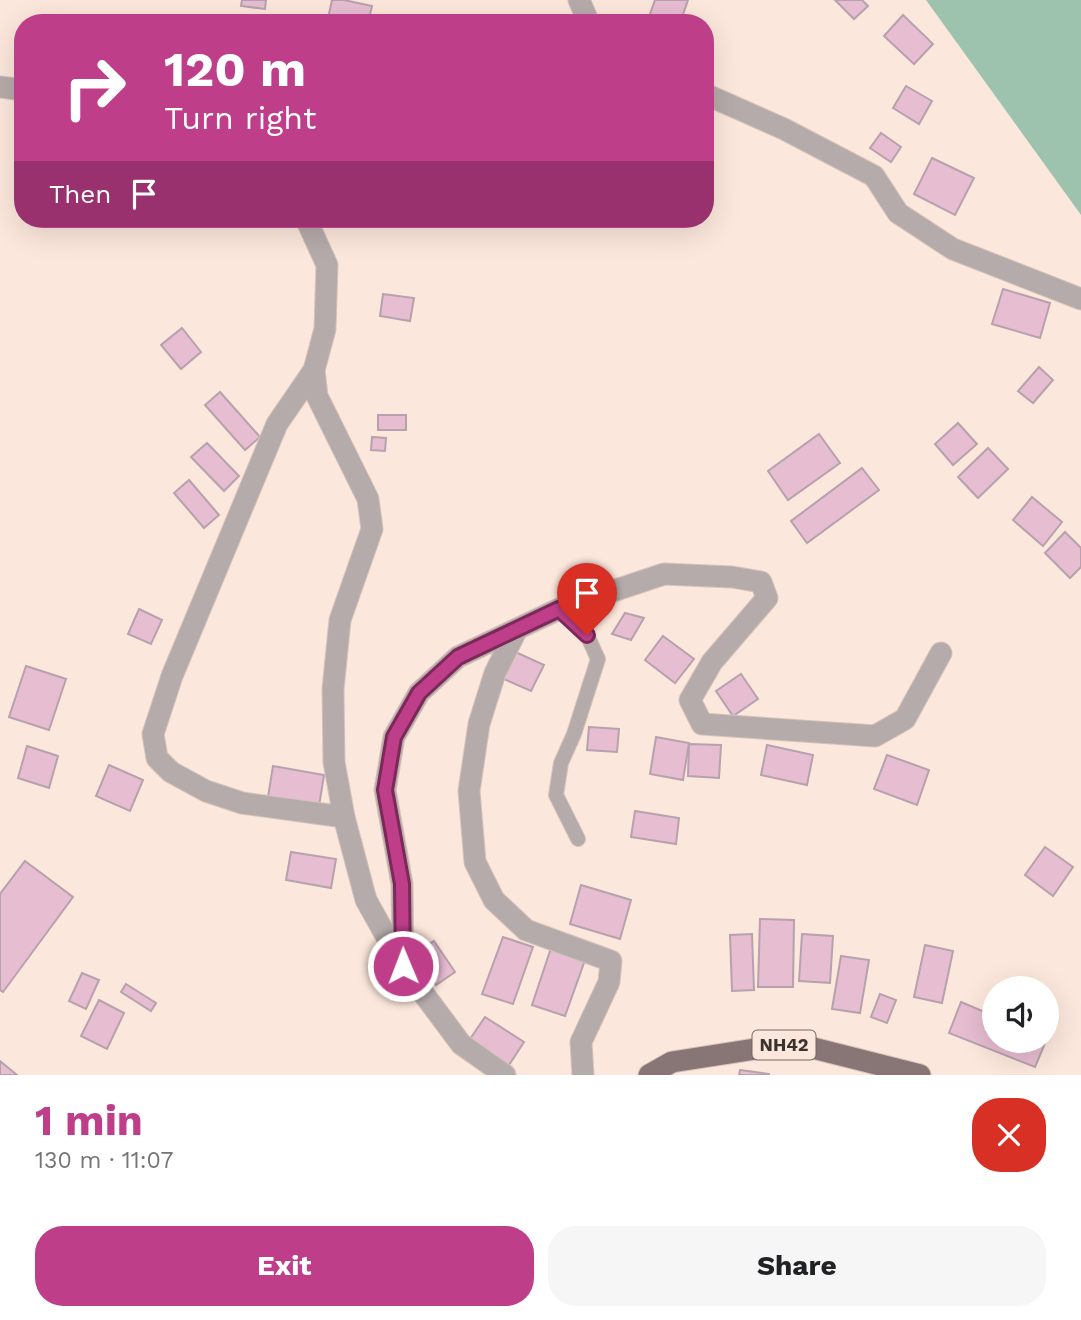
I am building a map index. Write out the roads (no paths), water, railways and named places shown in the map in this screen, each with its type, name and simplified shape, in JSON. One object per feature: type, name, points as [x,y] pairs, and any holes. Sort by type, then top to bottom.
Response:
[{"type":"main road","name":"NH42","points":[[649,1075],[673,1062],[793,1044],[920,1075]]},
{"type":"street","points":[[714,98],[874,176],[898,213],[953,249],[1081,299]]},
{"type":"street","points":[[310,228],[327,265],[325,329],[314,370],[277,424],[172,677],[153,734],[157,758],[171,772],[206,791],[242,803],[344,817]]},
{"type":"street","points":[[314,370],[317,396],[368,499],[372,529],[340,620],[333,689],[334,762],[344,817],[366,900],[403,966],[461,1044],[505,1075]]},
{"type":"street","points":[[403,966],[402,884],[385,790],[394,737],[419,693],[458,657],[559,609],[664,574],[732,577],[761,582],[767,598],[712,662],[690,700],[702,724],[875,736],[905,719],[941,653]]},
{"type":"street","points":[[517,629],[495,673],[479,724],[469,792],[475,862],[494,900],[526,930],[611,961],[609,982],[581,1042],[583,1075]]},
{"type":"lane","points":[[559,609],[587,635],[598,659],[574,734],[561,764],[556,795],[578,839]]}]
